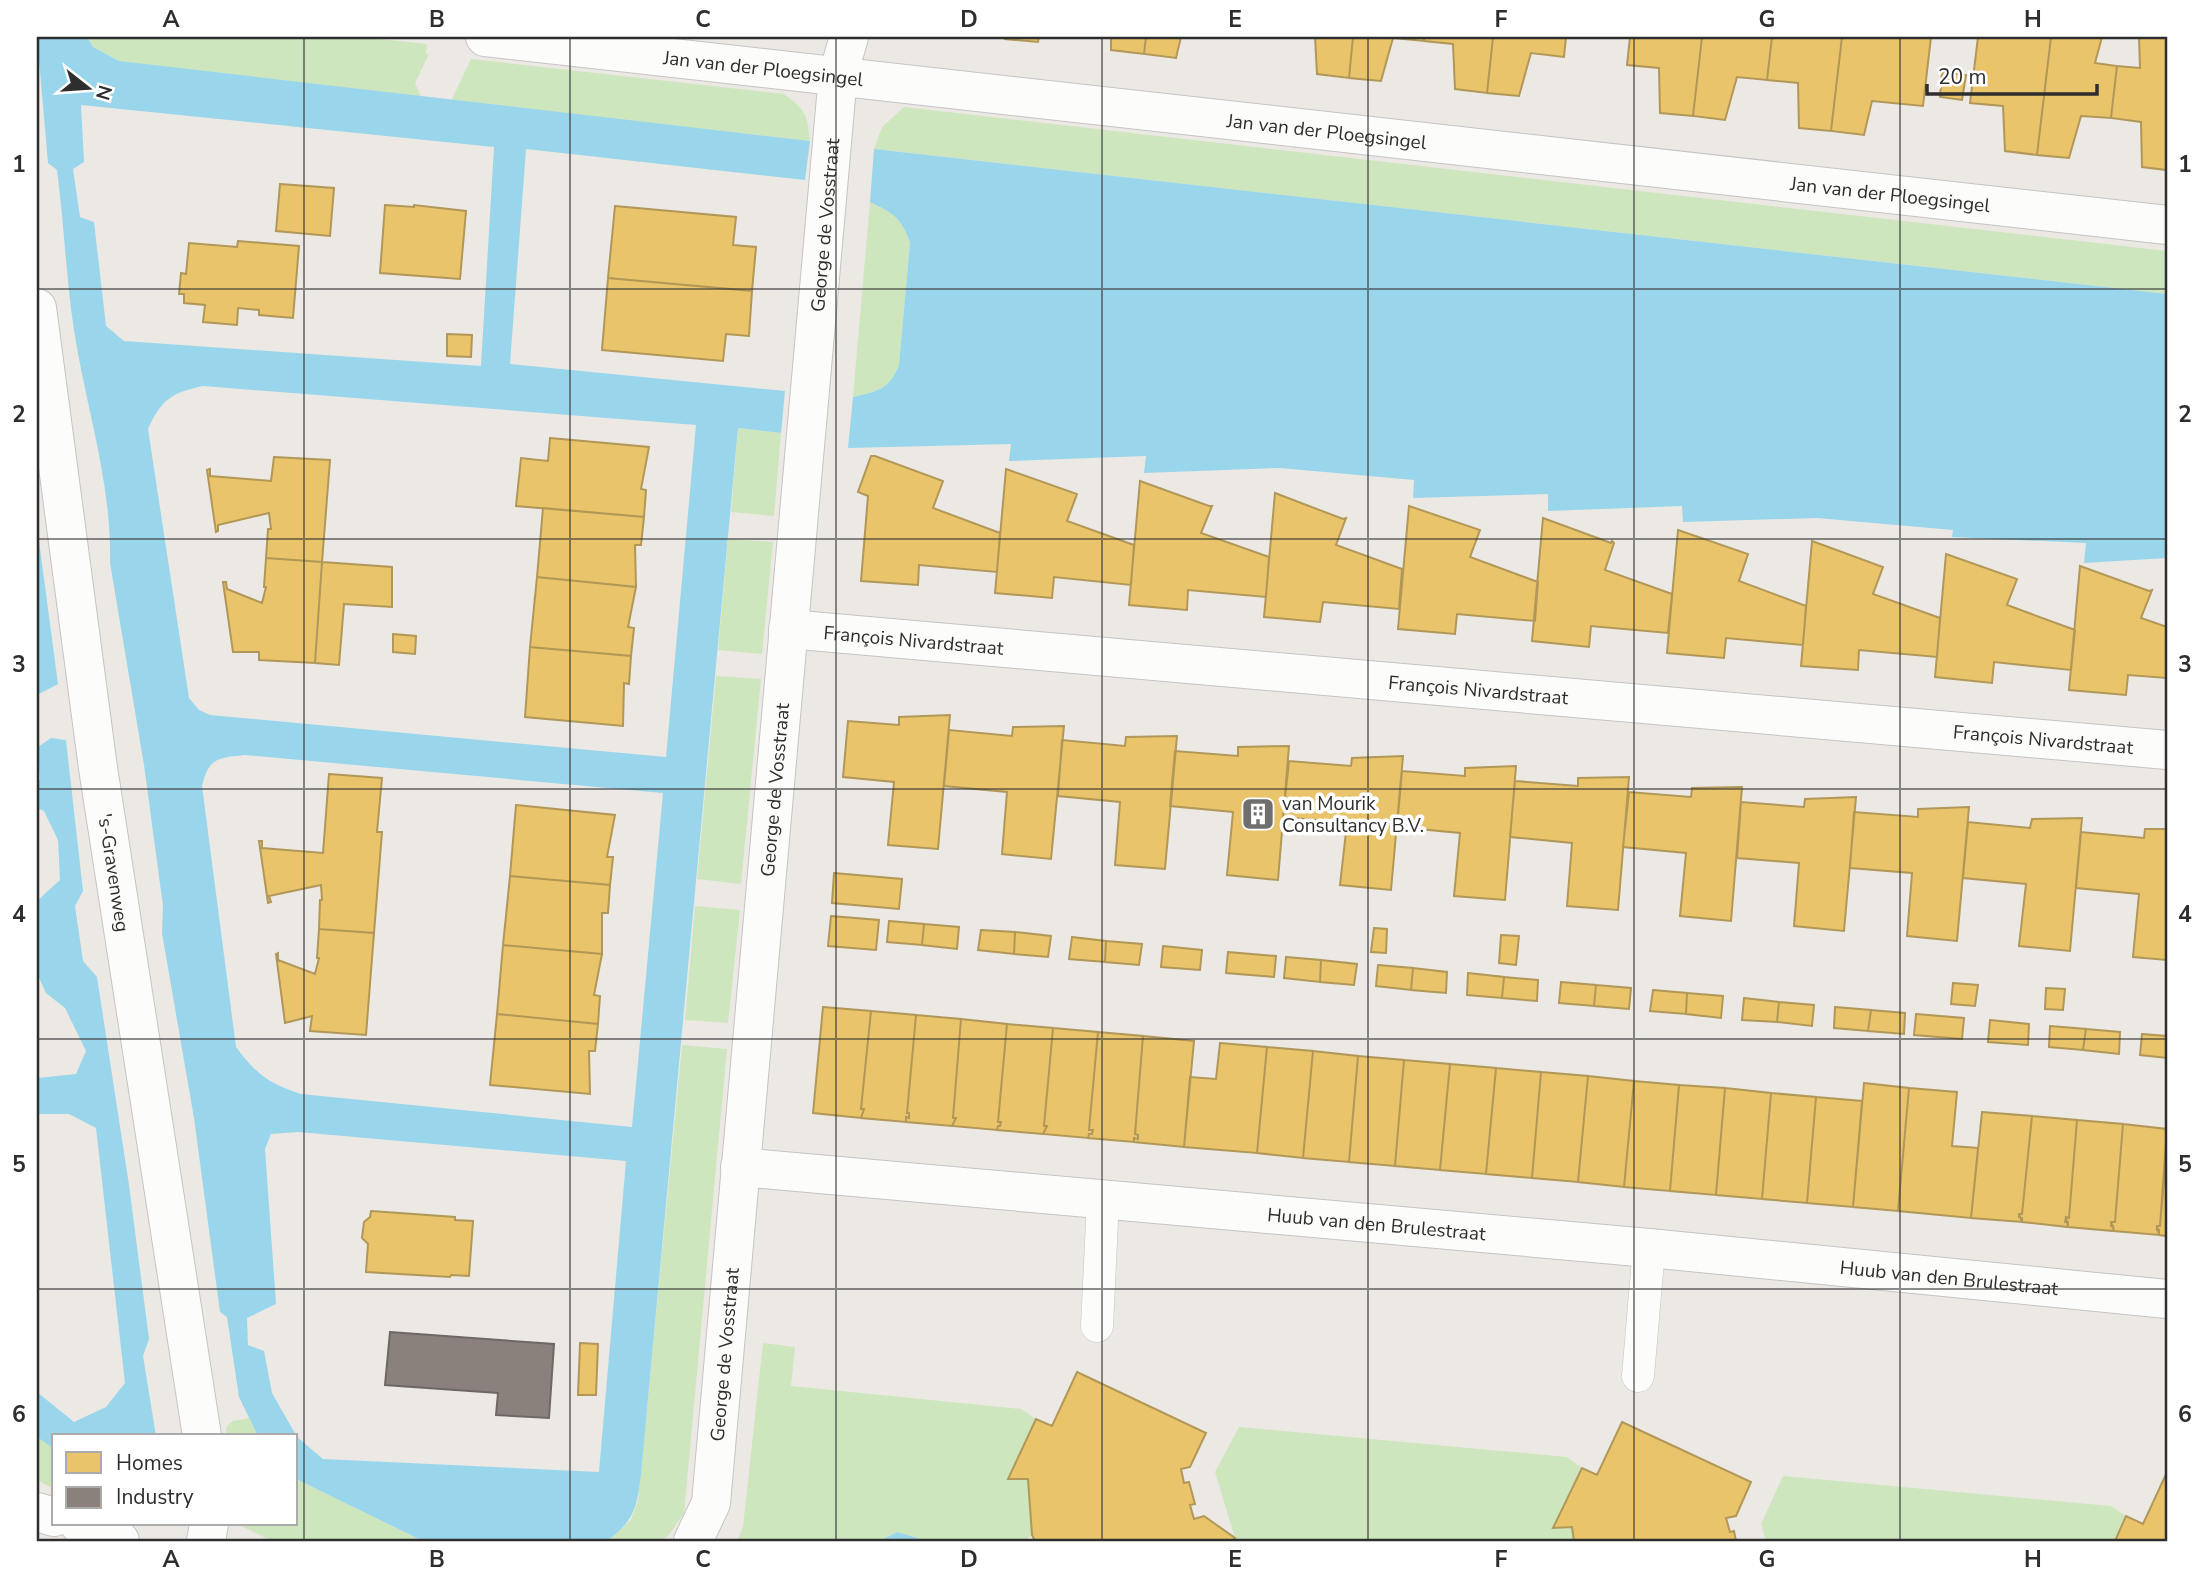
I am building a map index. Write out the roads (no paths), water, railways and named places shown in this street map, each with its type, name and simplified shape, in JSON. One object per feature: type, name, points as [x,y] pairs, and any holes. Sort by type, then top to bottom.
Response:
[{"type":"street","name":"Jan van der Ploegsingel","points":[[485,37],[2167,225]]},
{"type":"street","name":"George de Vosstraat","points":[[693,1541],[710,1503],[838,75],[849,37]]},
{"type":"street","name":"'s-Gravenweg","points":[[37,308],[98,768],[202,1434]]},
{"type":"street","name":"François Nivardstraat","points":[[788,629],[2167,750]]},
{"type":"street","name":"Huub van den Brulestraat","points":[[740,1167],[1649,1248],[2167,1299]]},
{"type":"street","points":[[84,1526],[120,1541]]},
{"type":"street","points":[[37,1538],[41,1541]]},
{"type":"lane","points":[[1097,1326],[1103,1200]]},
{"type":"lane","points":[[1638,1376],[1649,1248]]},
{"type":"water","points":[[37,37],[87,37],[93,47],[119,61],[810,141],[805,180],[526,149],[510,364],[785,391],[781,433],[738,428],[641,1474],[633,1512],[624,1526],[607,1541],[423,1541],[298,1480],[298,1438],[323,1459],[599,1472],[626,1161],[298,1132],[271,1134],[265,1149],[276,1304],[247,1318],[248,1345],[264,1351],[272,1393],[295,1434],[257,1434],[239,1397],[227,1317],[220,1312],[194,1118],[162,933],[163,906],[144,765],[110,563],[110,533],[103,475],[74,330],[57,170],[48,163]],"holes":[[[81,105],[494,147],[481,366],[124,341],[106,326],[94,222],[80,217],[73,169],[84,162]],[[203,386],[696,425],[666,757],[210,715],[199,710],[189,698],[148,429],[158,411],[169,399]],[[245,755],[663,793],[632,1127],[301,1094],[271,1082],[250,1065],[236,1047],[202,786],[208,769],[216,761]]]},
{"type":"water","points":[[874,149],[2167,294],[2167,558],[2084,563],[2086,543],[1952,537],[1953,530],[1817,518],[1683,522],[1682,506],[1548,511],[1548,494],[1413,498],[1414,480],[1280,468],[1144,473],[1146,456],[1009,461],[1011,444],[848,448],[853,397],[887,385],[899,365],[910,243],[896,217],[870,202]]},
{"type":"water","points":[[37,526],[58,684],[37,695]]},
{"type":"water","points":[[51,738],[66,740],[83,891],[75,906],[83,961],[97,977],[129,1185],[149,1339],[143,1356],[156,1434],[52,1434],[52,1448],[37,1437],[37,1392],[74,1422],[106,1407],[125,1383],[96,1128],[69,1114],[37,1114],[37,1078],[76,1074],[86,1051],[65,1008],[46,993],[37,973],[37,901],[60,880],[58,840],[44,811],[37,808],[37,780],[40,780],[38,747]]},
{"type":"water","points":[[897,1532],[928,1541],[880,1541]]},
{"type":"place","name":"van Mourik Consultancy B.V.","points":[[1258,814]]}]
